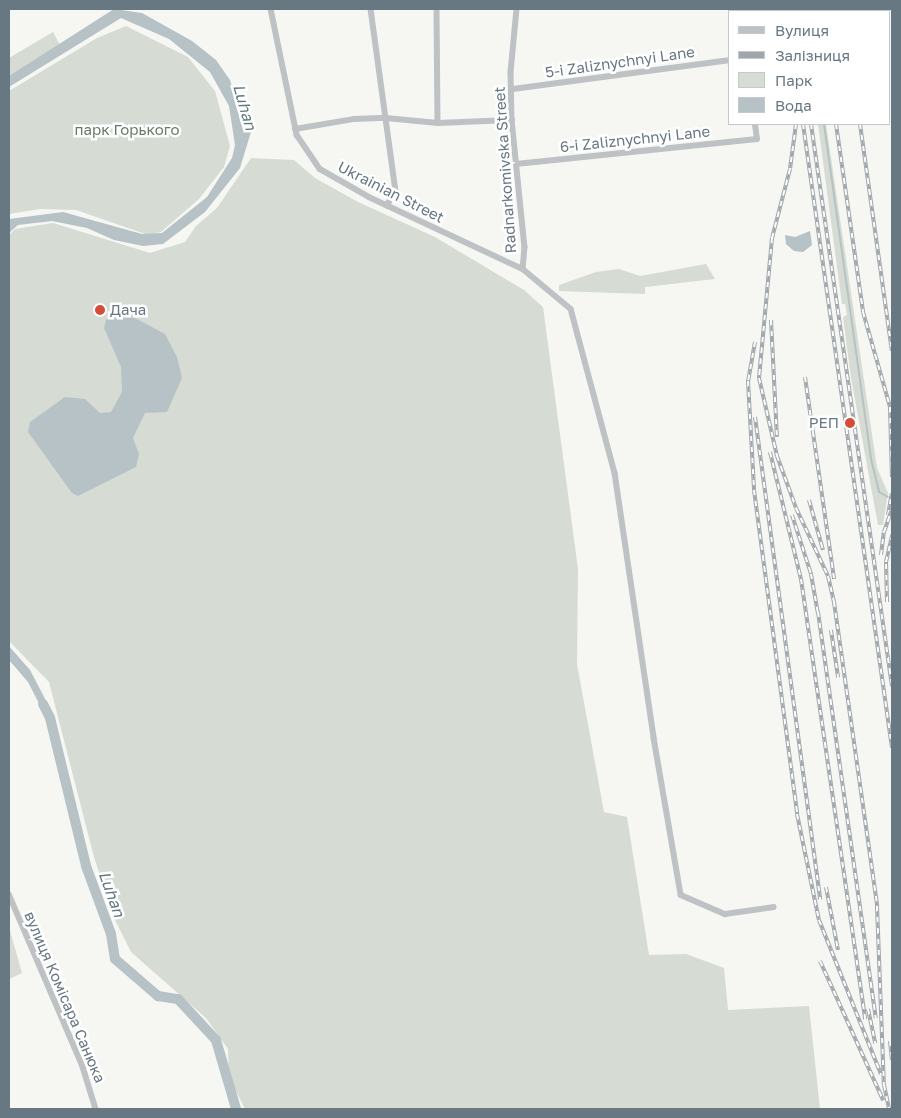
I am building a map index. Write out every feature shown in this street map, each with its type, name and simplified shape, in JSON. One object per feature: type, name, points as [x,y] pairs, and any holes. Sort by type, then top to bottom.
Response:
[{"type":"street","name":"Ukrainian Street","points":[[271,9],[295,129],[320,169],[387,206],[523,269],[571,309],[615,473],[654,738],[681,895],[725,914],[774,907]]},
{"type":"street","points":[[371,9],[396,191],[387,206]]},
{"type":"street","points":[[437,9],[438,123]]},
{"type":"street","name":"Radnarkomivska Street","points":[[517,9],[512,120],[525,247],[523,269]]},
{"type":"street","name":"5-i Zaliznychnyi Lane","points":[[513,89],[728,60]]},
{"type":"street","points":[[295,129],[354,119],[386,118],[438,123],[512,120]]},
{"type":"street","name":"6-i Zaliznychnyi Lane","points":[[516,164],[757,139],[755,125]]},
{"type":"street","name":"вулиця Комісара Санюка","points":[[9,894],[84,1066],[96,1109]]},
{"type":"green space","name":"парк Горького","points":[[126,26],[188,57],[215,91],[230,146],[224,167],[199,199],[161,232],[148,235],[76,210],[40,209],[9,214],[9,91],[97,38]]},
{"type":"green space","points":[[53,32],[60,45],[9,77],[9,58]]},
{"type":"green space","points":[[818,125],[826,125],[877,468],[888,493],[883,525],[878,525],[851,378],[843,317],[847,315],[845,304],[842,304]]},
{"type":"green space","points":[[251,158],[294,160],[315,178],[358,202],[435,237],[524,290],[543,307],[578,569],[577,664],[604,812],[627,817],[649,955],[686,954],[724,968],[728,1010],[809,1006],[820,1109],[245,1109],[229,1077],[228,1049],[206,1018],[131,952],[113,916],[94,857],[49,682],[9,641],[9,235],[15,229],[53,223],[150,253],[185,242],[196,226],[217,208]]},
{"type":"green space","points":[[706,264],[715,279],[645,287],[645,294],[559,291],[559,285],[596,272],[619,269],[640,276]]},
{"type":"green space","points":[[9,927],[22,973],[9,979]]},
{"type":"water","points":[[114,9],[142,13],[192,41],[216,60],[230,80],[244,125],[251,132],[240,168],[205,212],[163,244],[143,246],[114,240],[87,228],[52,221],[18,225],[9,233],[9,219],[63,212],[142,234],[162,233],[207,197],[232,158],[235,145],[229,106],[210,72],[169,39],[121,18],[9,87],[9,76]]},
{"type":"water","points":[[810,231],[812,245],[803,252],[794,251],[786,244],[785,235],[795,237]]},
{"type":"water","points":[[120,310],[165,334],[177,357],[182,378],[167,412],[145,413],[133,438],[139,454],[136,467],[78,496],[72,493],[28,432],[30,422],[65,397],[85,399],[100,413],[111,412],[122,392],[121,367],[104,328],[106,320]]},
{"type":"water","points":[[9,646],[30,670],[53,714],[46,717],[28,682],[9,660]]},
{"type":"waterway","points":[[824,125],[871,459],[879,492],[888,497]]},
{"type":"waterway","name":"Luhan","points":[[43,704],[50,718],[86,866],[111,934],[115,959],[158,996],[178,999],[216,1040],[236,1109]]},
{"type":"railway","points":[[796,125],[790,169],[772,238],[759,378],[777,456],[796,508],[828,576],[834,602],[877,906],[884,1085],[889,1109]]},
{"type":"railway","points":[[803,125],[892,748]]},
{"type":"railway","points":[[811,125],[892,686]]},
{"type":"railway","points":[[836,125],[863,312],[890,407],[892,477]]},
{"type":"railway","points":[[860,125],[892,351]]},
{"type":"railway","points":[[771,320],[777,437]]},
{"type":"railway","points":[[755,342],[748,381],[754,490],[797,814],[819,920],[881,1074]]},
{"type":"railway","points":[[805,377],[834,579]]},
{"type":"railway","points":[[755,417],[820,900]]},
{"type":"railway","points":[[770,452],[801,579],[865,1019]]},
{"type":"railway","points":[[888,515],[892,493]]},
{"type":"railway","points":[[809,500],[823,550]]},
{"type":"railway","points":[[881,555],[884,532],[892,509]]},
{"type":"railway","points":[[792,515],[811,574],[818,612],[876,1018]]},
{"type":"railway","points":[[887,602],[886,562],[892,535]]},
{"type":"railway","points":[[831,630],[838,677]]},
{"type":"railway","points":[[826,887],[838,950]]},
{"type":"railway","points":[[820,961],[883,1100]]},
{"type":"railway","points":[[868,1009],[875,1043]]},
{"type":"railway","points":[[890,1041],[892,1060]]},
{"type":"place","name":"Дача","points":[[100,310]]},
{"type":"place","name":"РЕП","points":[[850,423]]}]
